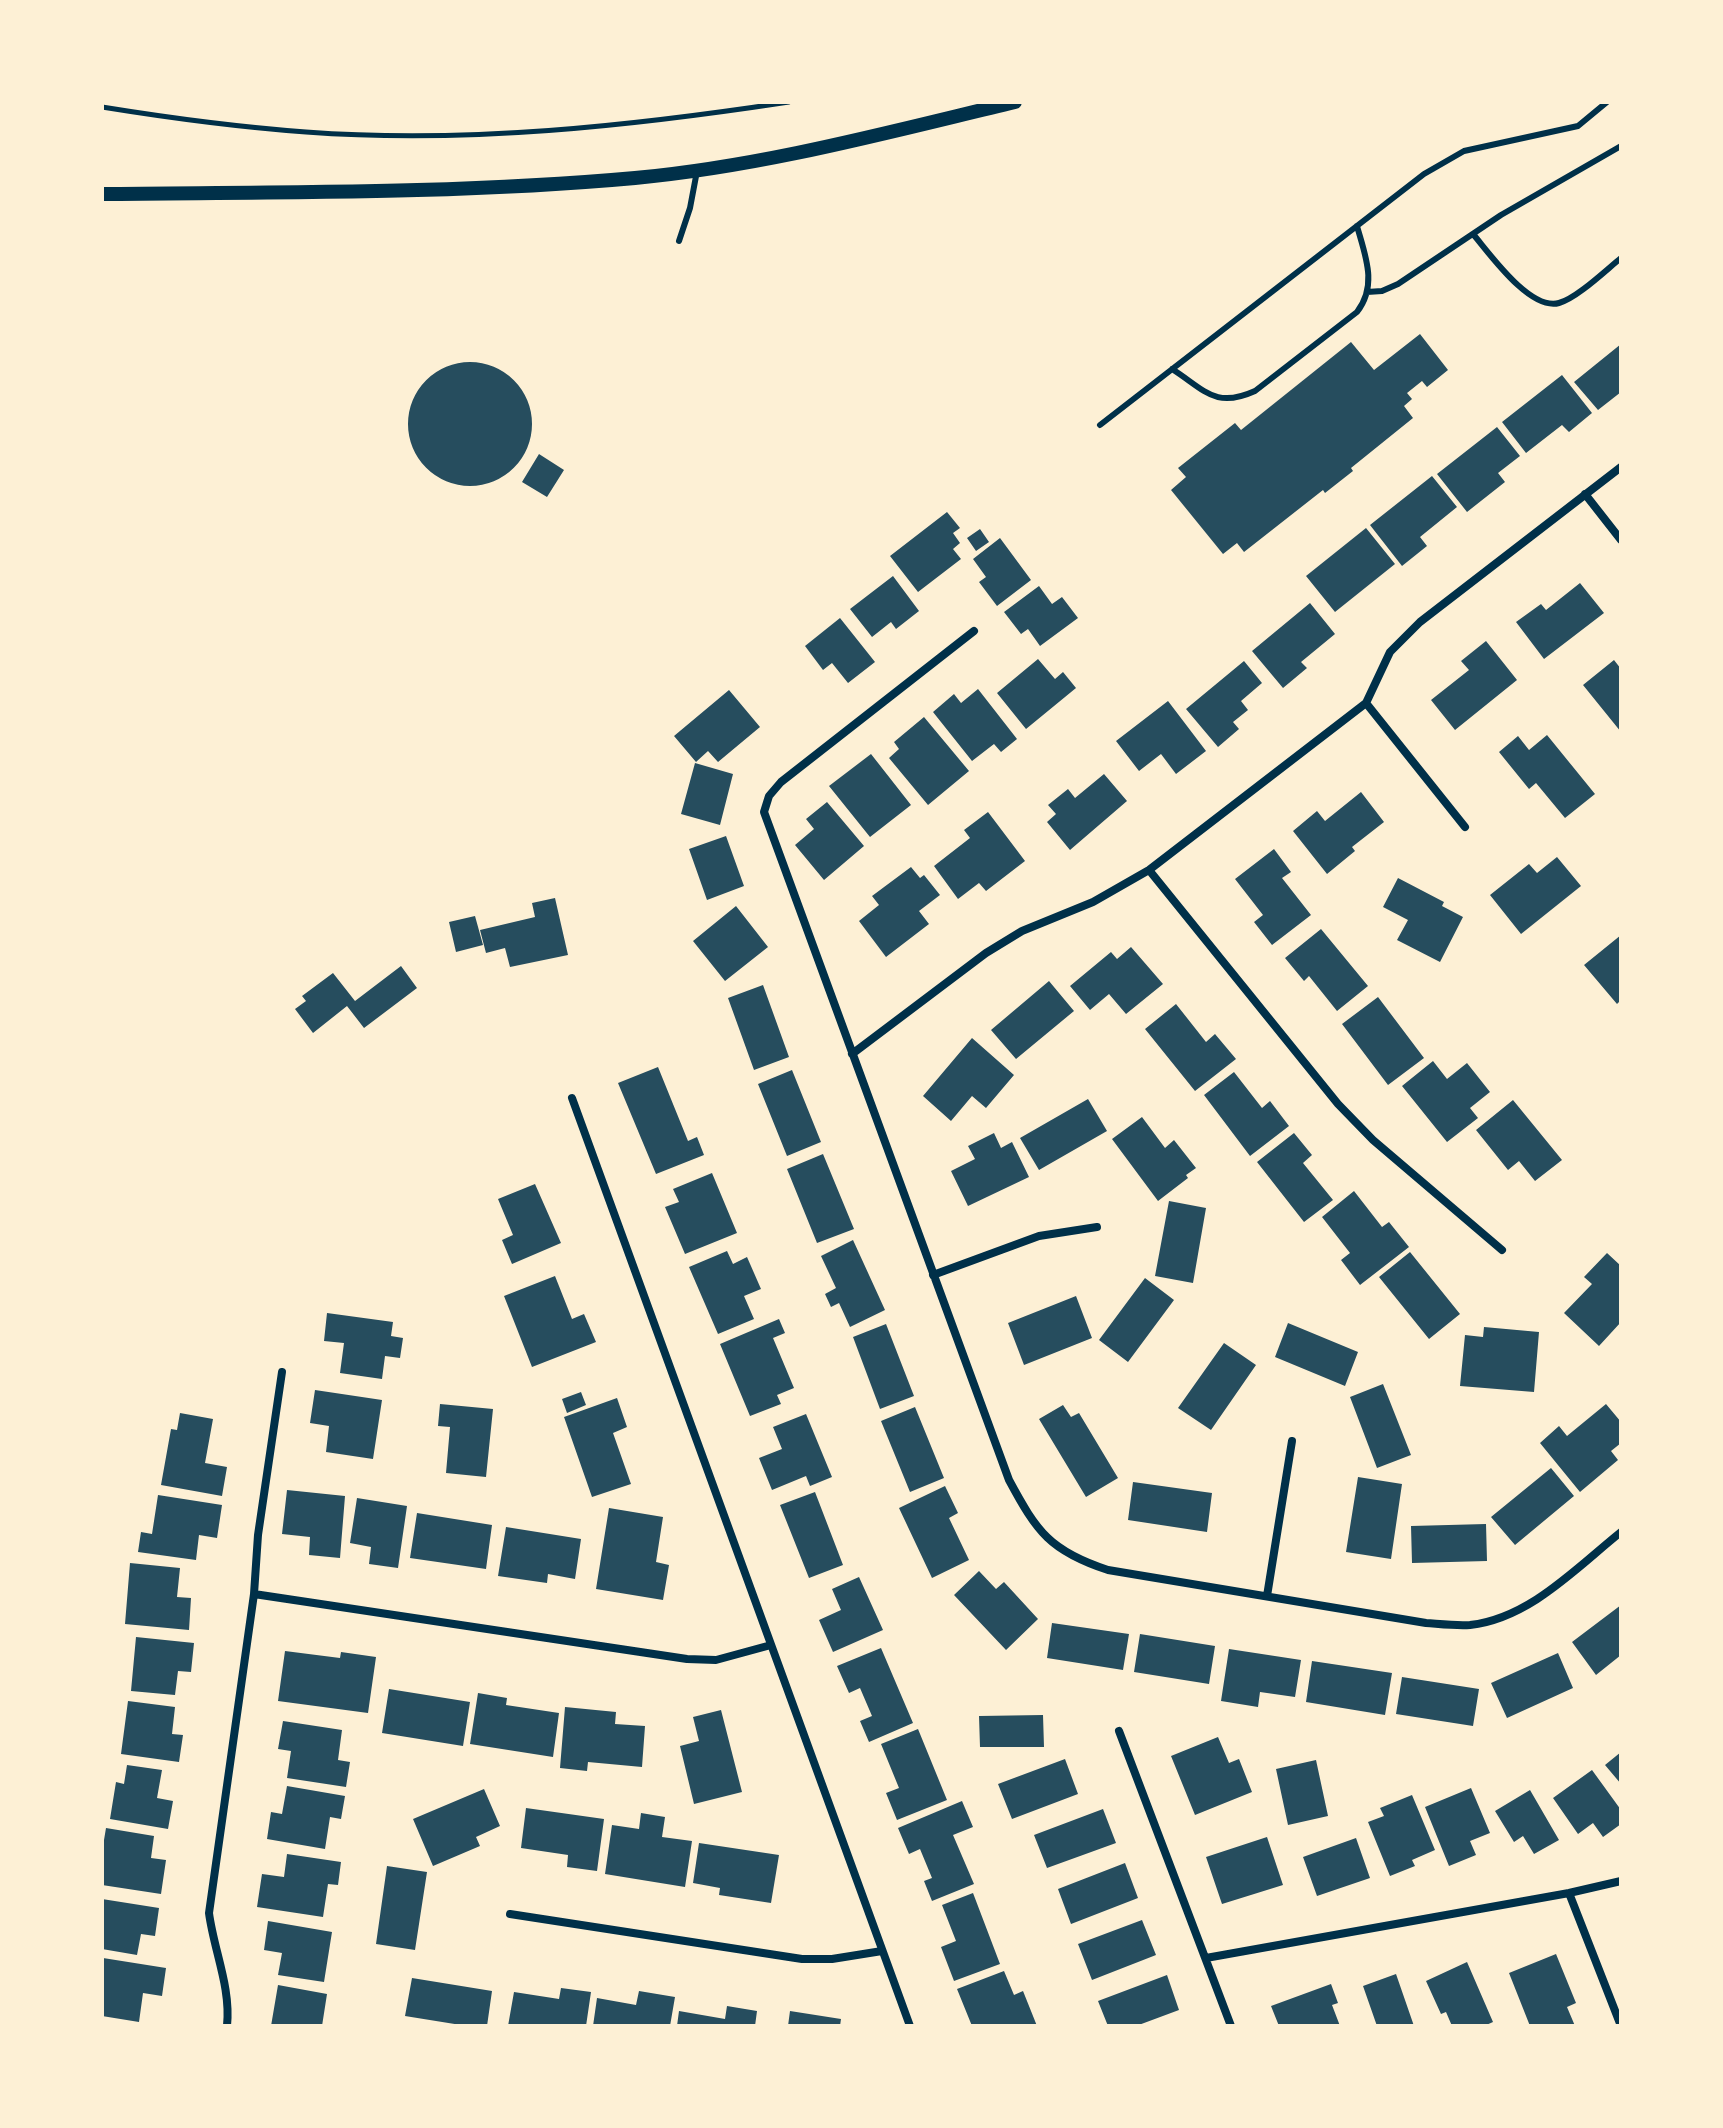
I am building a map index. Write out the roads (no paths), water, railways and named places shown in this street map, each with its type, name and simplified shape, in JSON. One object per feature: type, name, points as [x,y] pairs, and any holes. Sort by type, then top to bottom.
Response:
[{"type":"street","points":[[102,194],[517,186],[637,178],[818,149],[1015,102]]},
{"type":"street","points":[[852,1054],[1010,938],[1093,902],[1149,870],[1366,703],[1390,652],[1420,622],[1621,467]]},
{"type":"street","points":[[1585,494],[1621,540]]},
{"type":"street","points":[[974,631],[781,782],[769,796],[764,812],[1009,1480],[1028,1515],[1049,1542],[1078,1560],[1108,1570],[1426,1623],[1478,1623],[1513,1613],[1543,1594],[1621,1532]]},
{"type":"street","points":[[1366,703],[1465,827]]},
{"type":"street","points":[[1149,870],[1338,1104],[1373,1140],[1502,1250]]},
{"type":"street","points":[[572,1098],[910,2026]]},
{"type":"street","points":[[933,1275],[1039,1236],[1097,1227]]},
{"type":"street","points":[[227,2026],[224,1975],[212,1939],[209,1913],[282,1372]]},
{"type":"street","points":[[1267,1596],[1292,1441]]},
{"type":"street","points":[[254,1594],[687,1659],[716,1660],[771,1645]]},
{"type":"street","points":[[1119,1731],[1231,2026]]},
{"type":"street","points":[[1206,1958],[1621,1881]]},
{"type":"street","points":[[1569,1893],[1621,2026]]},
{"type":"street","points":[[510,1914],[802,1959],[832,1959],[882,1951]]},
{"type":"lane","points":[[1100,425],[1424,174],[1464,151],[1578,126],[1607,102]]},
{"type":"lane","points":[[1367,292],[1382,291],[1398,284],[1473,234],[1621,146]]},
{"type":"lane","points":[[679,241],[690,208],[697,169]]},
{"type":"lane","points":[[1172,369],[1218,399],[1238,399],[1255,391],[1357,312],[1365,302],[1370,273],[1357,226]]},
{"type":"lane","points":[[1473,234],[1514,282],[1542,302],[1557,304],[1568,298],[1621,258]]}]
